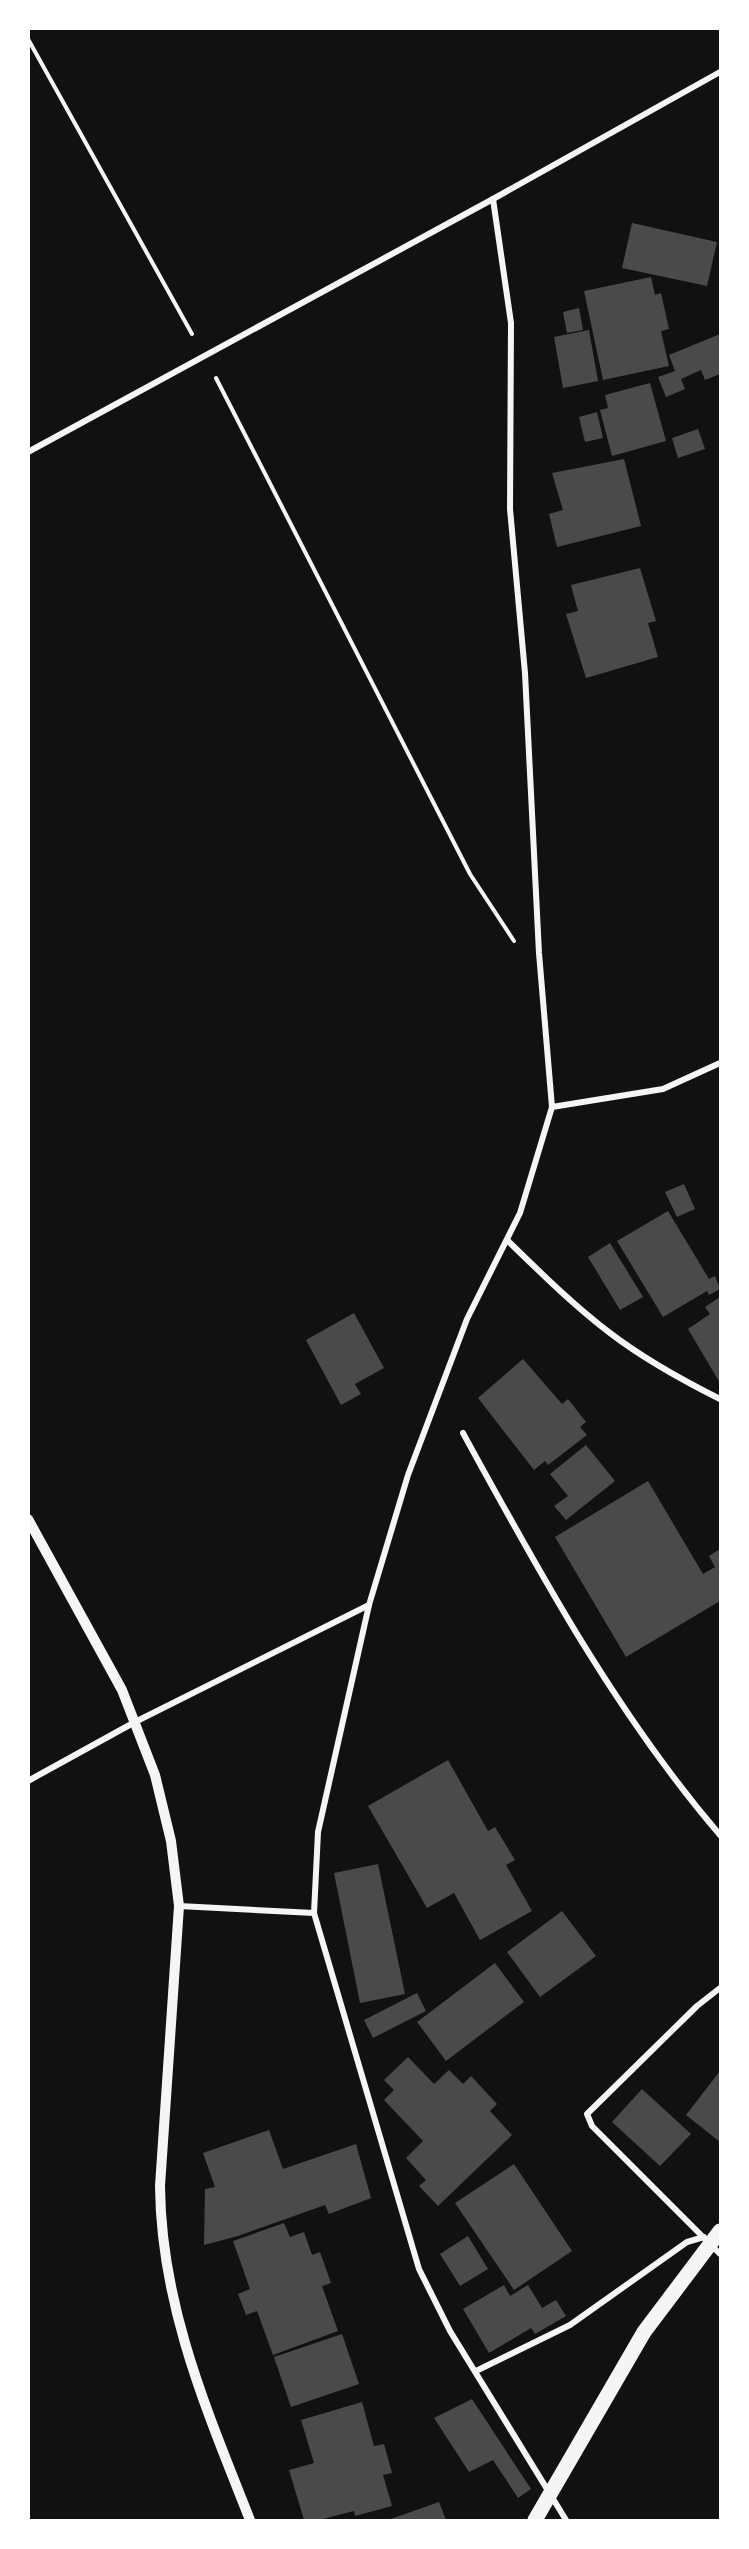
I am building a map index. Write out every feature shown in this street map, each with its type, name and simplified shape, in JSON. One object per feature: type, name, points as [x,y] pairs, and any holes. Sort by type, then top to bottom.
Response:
[{"type":"main road","points":[[535,2520],[644,2332],[712,2236]]},
{"type":"street","points":[[28,452],[493,199],[720,72]]},
{"type":"street","points":[[493,199],[511,323],[510,509],[525,673],[540,968],[552,1107],[520,1213],[467,1319],[408,1475],[369,1605],[318,1832],[314,1913],[419,2269],[450,2331],[566,2520]]},
{"type":"street","points":[[552,1107],[663,1089],[720,1063]]},
{"type":"street","points":[[507,1240],[610,1333],[681,1379],[720,1400]]},
{"type":"street","points":[[463,1433],[572,1624],[639,1728],[720,1835]]},
{"type":"street","points":[[28,1520],[122,1690],[155,1775],[171,1841],[179,1906],[160,2186],[160,2223],[173,2304],[195,2380],[250,2520]]},
{"type":"street","points":[[28,1781],[135,1722],[369,1605]]},
{"type":"street","points":[[179,1906],[314,1913]]},
{"type":"street","points":[[720,1988],[697,2006],[588,2114],[592,2126],[712,2236],[720,2254]]},
{"type":"street","points":[[476,2371],[570,2325],[687,2242],[712,2236]]},
{"type":"path","points":[[28,39],[204,356],[470,874],[519,948],[540,968]]},
{"type":"building","points":[[632,223],[717,242],[707,286],[622,268]]},
{"type":"building","points":[[651,277],[655,295],[661,293],[669,329],[661,331],[669,366],[603,380],[584,291]]},
{"type":"building","points":[[579,308],[583,330],[567,333],[563,312]]},
{"type":"building","points":[[589,330],[598,381],[563,388],[554,337]]},
{"type":"building","points":[[720,334],[720,374],[705,380],[701,370],[681,379],[685,389],[666,397],[658,377],[675,371],[669,355]]},
{"type":"building","points":[[650,383],[666,441],[612,456],[600,410],[608,408],[605,395]]},
{"type":"building","points":[[597,412],[603,438],[585,442],[579,417]]},
{"type":"building","points":[[698,429],[705,449],[678,458],[672,438]]},
{"type":"building","points":[[624,459],[641,526],[557,547],[549,514],[563,510],[552,473]]},
{"type":"building","points":[[640,568],[656,621],[648,623],[658,657],[586,678],[566,614],[578,611],[571,585]]},
{"type":"building","points":[[684,1184],[695,1209],[677,1217],[665,1192]]},
{"type":"building","points":[[668,1211],[709,1279],[715,1276],[720,1289],[709,1295],[707,1291],[663,1317],[617,1241]]},
{"type":"building","points":[[610,1243],[643,1297],[620,1310],[588,1257]]},
{"type":"building","points":[[720,1297],[720,1383],[688,1329],[710,1314],[705,1307]]},
{"type":"building","points":[[354,1313],[384,1368],[355,1384],[361,1394],[341,1405],[306,1340]]},
{"type":"building","points":[[523,1359],[562,1404],[568,1399],[586,1422],[580,1427],[587,1435],[548,1465],[545,1461],[534,1470],[478,1398]]},
{"type":"building","points":[[586,1445],[615,1481],[566,1520],[554,1506],[568,1496],[550,1474]]},
{"type":"building","points":[[648,1481],[703,1574],[715,1567],[709,1556],[720,1549],[720,1601],[626,1657],[555,1537]]},
{"type":"building","points":[[448,1760],[488,1831],[495,1827],[515,1860],[506,1865],[532,1911],[480,1940],[454,1893],[427,1908],[368,1806]]},
{"type":"building","points":[[378,1864],[405,1994],[360,2003],[334,1873]]},
{"type":"building","points":[[562,1911],[596,1956],[540,1997],[507,1952]]},
{"type":"building","points":[[495,1963],[524,2002],[446,2061],[417,2022]]},
{"type":"building","points":[[417,1993],[426,2011],[373,2038],[364,2020]]},
{"type":"building","points":[[408,2057],[434,2084],[449,2070],[463,2084],[471,2076],[497,2104],[490,2111],[512,2135],[438,2206],[419,2186],[426,2180],[406,2158],[423,2141],[384,2100],[394,2090],[384,2080]]},
{"type":"building","points":[[720,2071],[720,2142],[686,2115]]},
{"type":"building","points":[[642,2089],[691,2134],[660,2166],[612,2122]]},
{"type":"building","points":[[269,2130],[283,2169],[356,2144],[371,2198],[329,2214],[325,2205],[238,2236],[204,2245],[205,2189],[215,2187],[203,2153]]},
{"type":"building","points":[[514,2164],[572,2251],[514,2290],[455,2203]]},
{"type":"building","points":[[284,2223],[290,2237],[304,2232],[312,2255],[320,2252],[331,2283],[322,2286],[338,2331],[273,2355],[257,2311],[246,2315],[238,2294],[250,2289],[233,2241]]},
{"type":"building","points":[[468,2236],[488,2269],[460,2286],[440,2254]]},
{"type":"building","points":[[504,2285],[510,2296],[528,2285],[542,2308],[556,2300],[566,2316],[535,2334],[531,2328],[489,2353],[463,2309]]},
{"type":"building","points":[[342,2334],[359,2384],[291,2407],[274,2357]]},
{"type":"building","points":[[472,2399],[531,2489],[518,2498],[493,2460],[469,2472],[434,2418]]},
{"type":"building","points":[[362,2402],[374,2446],[384,2444],[392,2473],[383,2475],[392,2506],[355,2516],[354,2511],[319,2520],[304,2520],[289,2470],[314,2463],[301,2420]]},
{"type":"building","points":[[439,2502],[446,2520],[388,2520]]}]
